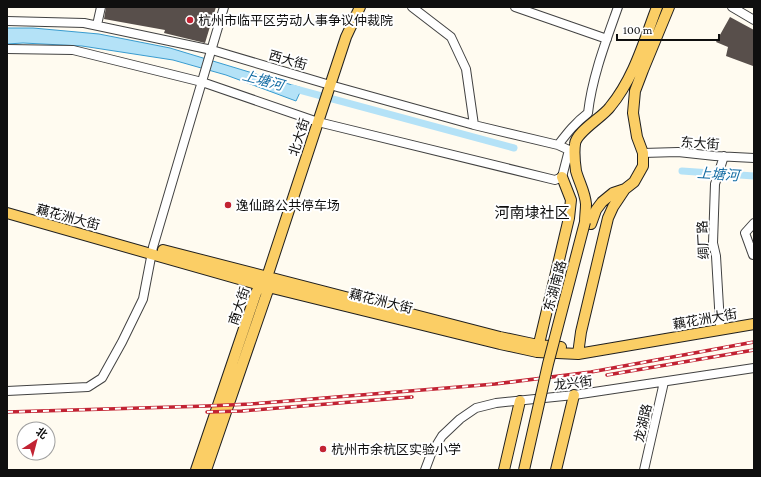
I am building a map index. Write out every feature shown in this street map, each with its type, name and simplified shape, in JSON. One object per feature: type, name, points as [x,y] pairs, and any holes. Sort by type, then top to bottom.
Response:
[{"type":"main road","name":"北大街","points":[[265,283],[346,37],[360,7]]},
{"type":"main road","name":"东湖南路","points":[[530,470],[548,386],[588,223],[584,193],[576,171],[572,150],[576,138],[609,108],[621,92],[634,66],[657,7]]},
{"type":"main road","points":[[579,351],[581,332],[608,218],[613,207],[625,189],[634,182],[643,166],[643,153],[637,137],[633,113],[635,91],[669,7]]},
{"type":"main road","points":[[538,348],[569,218],[571,200],[558,179]]},
{"type":"main road","name":"东湖南路","points":[[524,470],[548,364],[588,223],[602,202],[613,193],[625,189]]},
{"type":"main road","name":"藕花洲大街","points":[[7,206],[265,283],[500,344],[579,351],[754,324]]},
{"type":"main road","name":"藕花洲大街","points":[[7,213],[152,250]]},
{"type":"main road","name":"南大街","points":[[196,470],[256,293],[265,283]]},
{"type":"main road","name":"南大街","points":[[206,470],[265,283]]},
{"type":"main road","name":"藕花洲大街","points":[[579,351],[754,319]]},
{"type":"main road","points":[[556,470],[574,395]]},
{"type":"main road","points":[[504,470],[520,401]]},
{"type":"street","points":[[97,25],[101,7]]},
{"type":"street","points":[[7,391],[88,387],[102,378],[143,300],[152,250],[224,7]]},
{"type":"street","points":[[412,7],[451,37],[466,69],[474,125]]},
{"type":"street","points":[[515,7],[607,39]]},
{"type":"street","points":[[558,145],[567,132],[588,113],[590,96],[618,7]]},
{"type":"street","points":[[732,7],[754,20]]},
{"type":"street","name":"西大街","points":[[7,21],[84,23],[212,50],[330,85],[474,125],[558,145],[572,150]]},
{"type":"street","points":[[7,49],[74,50],[202,82],[318,122],[558,179],[572,150]]},
{"type":"street","name":"东大街","points":[[643,153],[678,152],[754,158]]},
{"type":"street","name":"绸厂路","points":[[720,324],[716,256],[713,243],[715,184],[724,156]]},
{"type":"street","points":[[754,223],[745,233],[753,256],[754,255]]},
{"type":"street","name":"龙兴街","points":[[424,470],[431,454],[442,436],[460,419],[476,408],[496,403],[574,395],[754,368]]},
{"type":"street","name":"龙湖路","points":[[644,470],[664,382]]},
{"type":"water","points":[[7,28],[33,28],[99,34],[170,48],[302,88],[296,101],[226,75],[173,60],[82,46],[23,43],[7,44]]},
{"type":"building","points":[[106,7],[216,7],[205,43],[164,33],[165,30],[104,19]]},
{"type":"building","points":[[730,17],[754,30],[753,66],[726,56],[728,47],[716,42]]},
{"type":"waterway","name":"上塘河","points":[[292,88],[514,148]]},
{"type":"waterway","name":"上塘河","points":[[682,171],[754,176]]},
{"type":"railway","points":[[7,412],[251,404],[495,384],[591,372],[754,342]]},
{"type":"railway","points":[[607,375],[754,350]]},
{"type":"railway","points":[[207,412],[242,411],[412,397]]},
{"type":"place","name":"杭州市临平区劳动人事争议仲裁院","points":[[190,20]]},
{"type":"place","name":"逸仙路公共停车场","points":[[228,205]]},
{"type":"place","name":"杭州市余杭区实验小学","points":[[323,449]]},
{"type":"district","name":"河南埭社区","points":[[532,213]]}]
